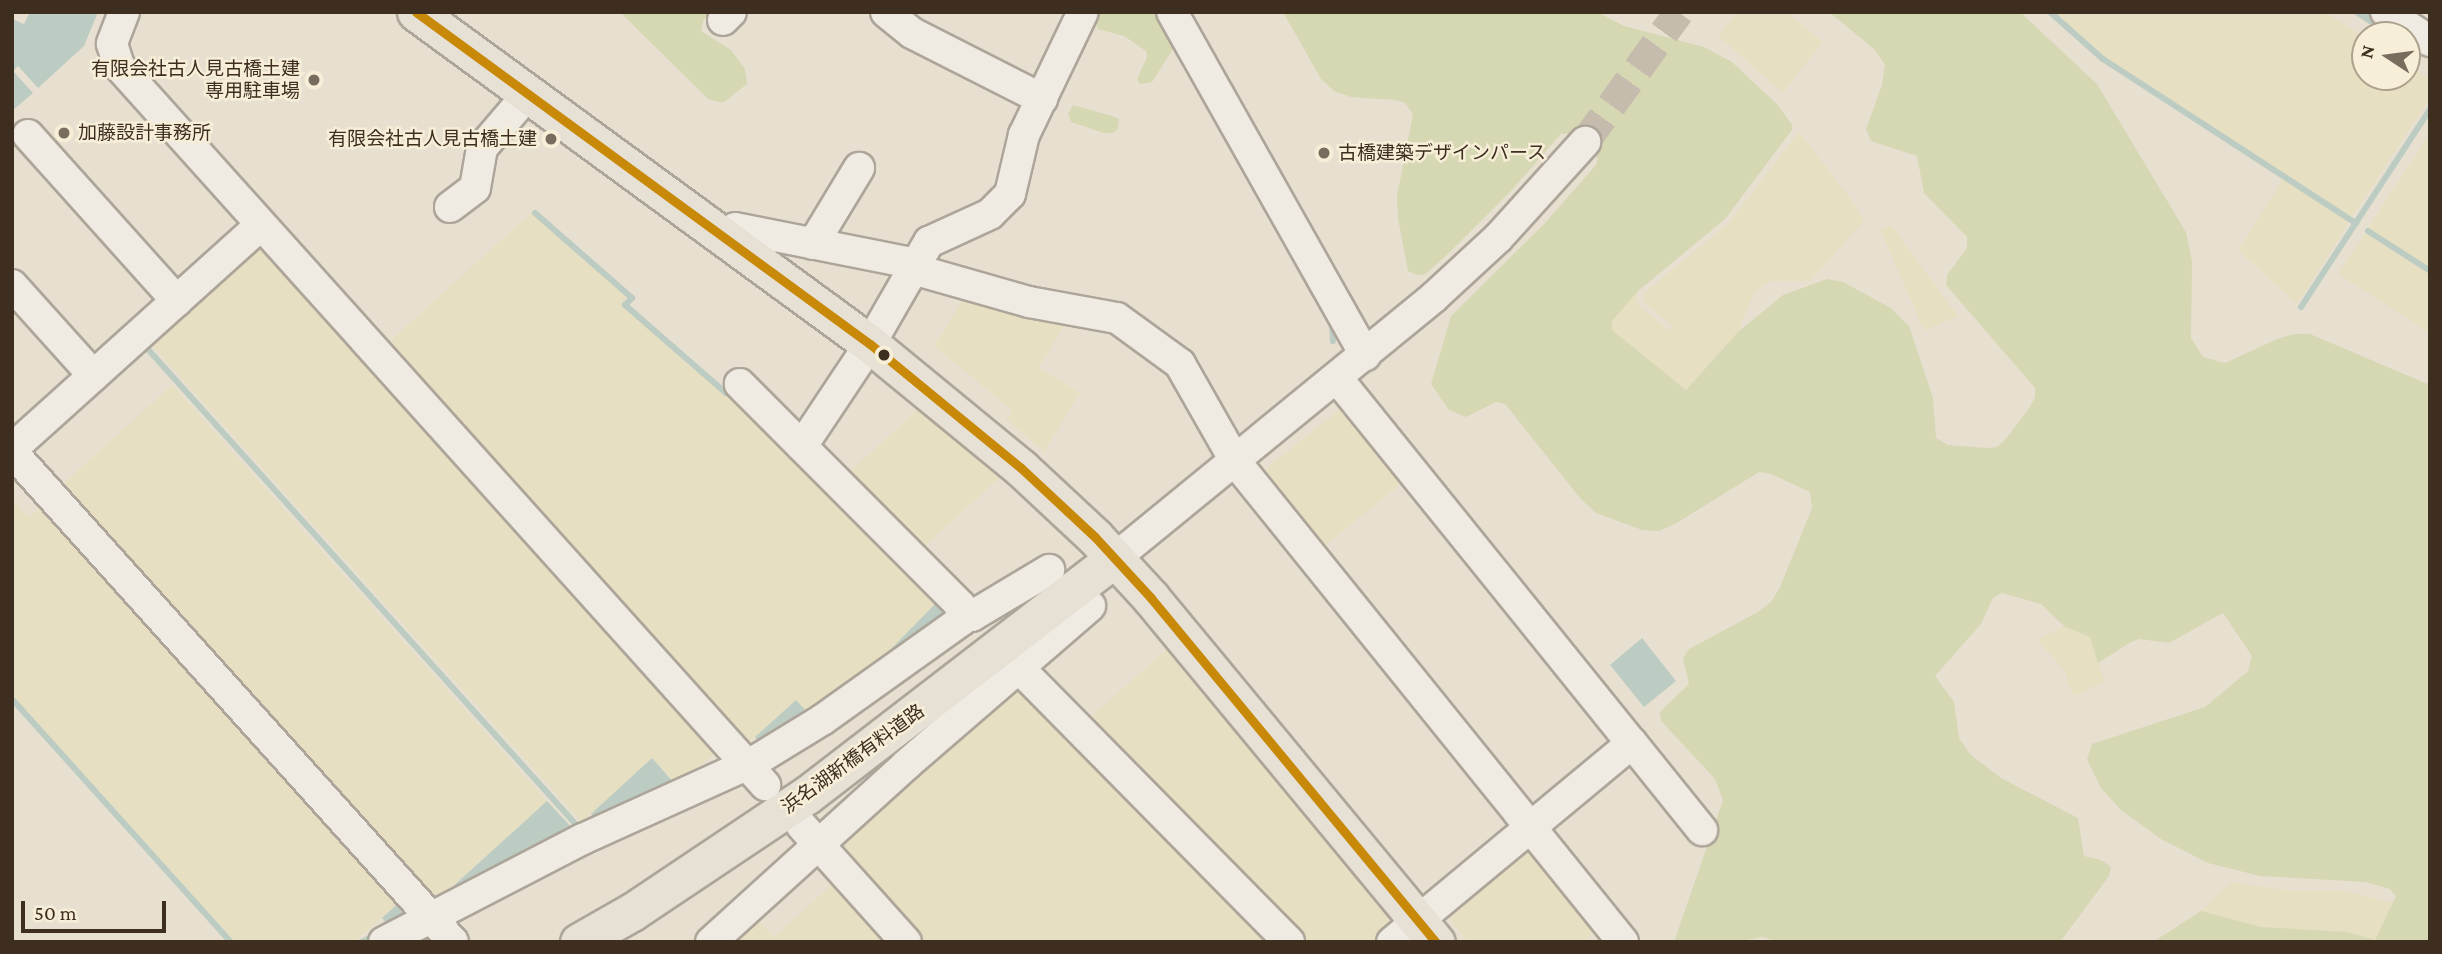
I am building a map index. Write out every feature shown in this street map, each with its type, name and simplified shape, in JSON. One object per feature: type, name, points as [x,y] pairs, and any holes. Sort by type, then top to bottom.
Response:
[{"type":"main road","points":[[416,12],[870,344],[977,430],[1114,559],[1197,651],[1415,934]]},
{"type":"main road","name":"浜名湖新橋有料道路","points":[[579,942],[632,912],[807,795],[1114,559]]},
{"type":"street","points":[[124,12],[112,44],[119,66],[755,775]]},
{"type":"street","points":[[886,12],[912,33],[1042,99]]},
{"type":"street","points":[[802,446],[870,344],[929,242],[939,235],[990,214],[1002,205],[1016,180],[1024,135],[1083,12]]},
{"type":"street","points":[[1172,12],[1365,355]]},
{"type":"street","points":[[2386,12],[2430,41]]},
{"type":"street","points":[[450,207],[475,188],[482,148],[528,94]]},
{"type":"street","points":[[28,135],[177,302]]},
{"type":"street","points":[[1114,559],[1365,355],[1498,238],[1586,142]]},
{"type":"street","points":[[813,244],[859,168]]},
{"type":"street","points":[[260,226],[12,451],[453,942]]},
{"type":"street","points":[[727,240],[735,228],[813,244],[914,267],[1029,302],[1105,314],[1128,324],[1180,365],[1235,461],[1623,942]]},
{"type":"street","points":[[12,285],[93,376]]},
{"type":"street","points":[[1337,378],[1702,830]]},
{"type":"street","points":[[384,942],[583,839],[755,775],[822,720],[957,626],[963,616],[960,605],[740,384]]},
{"type":"street","points":[[963,616],[972,616],[1049,569]]},
{"type":"street","points":[[711,942],[810,835],[1090,606]]},
{"type":"street","points":[[1018,667],[1290,942]]},
{"type":"street","points":[[1415,934],[1530,826],[1632,743]]},
{"type":"street","points":[[810,835],[906,942]]},
{"type":"shaded area","points":[[30,12],[98,12],[84,46],[38,88],[18,66],[13,71],[33,93],[12,111],[12,19],[24,24]]},
{"type":"shaded area","points":[[1738,12],[1787,12],[1823,42],[1783,93],[1718,36]]},
{"type":"shaded area","points":[[2054,12],[2326,12],[2351,29],[2351,91],[2421,91],[2421,74],[2430,79],[2430,98],[2352,217],[2105,57]]},
{"type":"shaded area","points":[[2351,12],[2372,12],[2386,21],[2365,21]]},
{"type":"shaded area","points":[[1799,132],[1851,199],[1864,221],[1810,281],[1771,281],[1754,292],[1739,331],[1691,388],[1680,389],[1612,330],[1612,321],[1638,291],[1636,299],[1640,306],[1669,331],[1673,327],[1644,302],[1643,294],[1729,223]]},
{"type":"shaded area","points":[[2430,133],[2430,268],[2368,228]]},
{"type":"shaded area","points":[[2283,179],[2349,222],[2297,304],[2238,250]]},
{"type":"shaded area","points":[[531,213],[628,298],[622,305],[726,397],[730,393],[938,601],[868,672],[808,713],[796,700],[742,749],[381,349]]},
{"type":"shaded area","points":[[1891,225],[1958,316],[1924,331],[1880,229]]},
{"type":"shaded area","points":[[2365,233],[2430,275],[2430,333],[2338,274]]},
{"type":"shaded area","points":[[256,239],[721,747],[690,775],[674,783],[652,758],[582,822],[146,339]]},
{"type":"shaded area","points":[[968,291],[1071,314],[1039,368],[1080,393],[1044,452],[1007,419],[1012,410],[934,346]]},
{"type":"shaded area","points":[[172,385],[547,801],[450,888],[428,904],[56,490]]},
{"type":"shaded area","points":[[1348,403],[1408,478],[1317,552],[1258,475]]},
{"type":"shaded area","points":[[923,405],[1003,475],[918,552],[843,478]]},
{"type":"shaded area","points":[[12,499],[29,517],[47,500],[404,898],[354,942],[235,942],[12,695]]},
{"type":"shaded area","points":[[938,601],[951,614],[890,656],[887,653]]},
{"type":"shaded area","points":[[2064,626],[2090,637],[2105,682],[2073,696],[2064,670],[2037,640]]},
{"type":"shaded area","points":[[1642,638],[1676,681],[1644,707],[1610,665]]},
{"type":"shaded area","points":[[1168,648],[1396,921],[1372,942],[1302,942],[1085,722]]},
{"type":"shaded area","points":[[1017,682],[1273,942],[914,942],[833,845]]},
{"type":"shaded area","points":[[796,700],[808,713],[759,741],[755,737]]},
{"type":"shaded area","points":[[652,758],[674,783],[595,819],[591,814]]},
{"type":"shaded area","points":[[547,801],[573,829],[452,891],[450,889]]},
{"type":"shaded area","points":[[1527,839],[1603,925],[1582,942],[1468,942],[1441,909]]},
{"type":"shaded area","points":[[840,877],[898,942],[726,942],[754,916],[774,937]]},
{"type":"shaded area","points":[[2231,882],[2286,890],[2345,891],[2395,903],[2375,940],[2347,932],[2261,927],[2201,911]]},
{"type":"shaded area","points":[[404,898],[415,911],[388,925],[382,918]]},
{"type":"green space","points":[[620,12],[710,12],[703,21],[701,31],[731,50],[745,69],[747,84],[723,103],[708,99]]},
{"type":"green space","points":[[1092,12],[1157,12],[1173,43],[1173,49],[1152,82],[1140,84],[1137,79],[1147,57],[1146,51],[1124,36],[1098,29]]},
{"type":"green space","points":[[1283,12],[1597,12],[1624,26],[1704,47],[1732,62],[1778,105],[1792,125],[1792,130],[1725,219],[1638,291],[1612,321],[1612,330],[1686,390],[1739,331],[1783,295],[1827,279],[1843,282],[1891,308],[1909,326],[1933,398],[1936,438],[1948,445],[1987,448],[1997,447],[2005,440],[2030,407],[2035,397],[2035,388],[1946,285],[1947,275],[1967,248],[1967,237],[1924,193],[1917,156],[1871,141],[1866,129],[1882,85],[1885,65],[1875,50],[1829,12],[2020,12],[2097,84],[2186,232],[2192,261],[2191,338],[2203,357],[2225,363],[2277,339],[2294,334],[2310,334],[2430,385],[2430,942],[2153,942],[2201,911],[2261,927],[2347,932],[2375,940],[2396,896],[2390,889],[2366,882],[2260,876],[2208,863],[2161,839],[2122,811],[2101,788],[2087,760],[2092,744],[2205,707],[2248,671],[2252,656],[2223,613],[2169,643],[2139,639],[2098,663],[2090,637],[2064,626],[2041,604],[2002,593],[1993,598],[1981,624],[1935,676],[1954,702],[1959,738],[1971,755],[2001,778],[2078,818],[2084,856],[2101,860],[2111,867],[2109,876],[2060,942],[1779,942],[1762,937],[1737,942],[1674,942],[1723,800],[1715,779],[1661,721],[1660,712],[1689,684],[1683,658],[1689,649],[1758,612],[1771,602],[1780,587],[1812,508],[1810,492],[1771,474],[1759,472],[1675,524],[1659,531],[1642,530],[1596,513],[1580,498],[1505,404],[1496,402],[1466,417],[1449,410],[1431,384],[1451,316],[1545,223],[1596,165],[1598,158],[1570,134],[1561,134],[1511,191],[1426,274],[1417,275],[1408,271],[1398,218],[1397,196],[1413,114],[1405,103],[1395,100],[1351,97],[1334,91],[1321,79]]},
{"type":"green space","points":[[1073,105],[1119,119],[1118,129],[1113,133],[1104,133],[1071,122],[1068,114]]},
{"type":"waterway","points":[[2050,12],[2103,59],[2356,223]]},
{"type":"waterway","points":[[2301,307],[2430,109]]},
{"type":"waterway","points":[[535,213],[632,298],[625,305],[726,393],[730,389],[733,392]]},
{"type":"waterway","points":[[2368,231],[2430,271]]},
{"type":"waterway","points":[[1332,323],[1333,341]]},
{"type":"waterway","points":[[145,346],[580,829]]},
{"type":"waterway","points":[[12,699],[231,942]]},
{"type":"waterway","points":[[362,942],[375,935]]},
{"type":"tunnel","points":[[1585,142],[1679,12]]},
{"type":"transit line","points":[[416,12],[870,344],[1021,468],[1095,537],[1151,598],[1436,942]]},
{"type":"place","name":"有限会社古人見古橋土建 専用駐車場","points":[[314,80]]},
{"type":"place","name":"加藤設計事務所","points":[[64,133]]},
{"type":"place","name":"有限会社古人見古橋土建","points":[[551,139]]},
{"type":"place","name":"古橋建築デザインパース","points":[[1324,153]]}]
